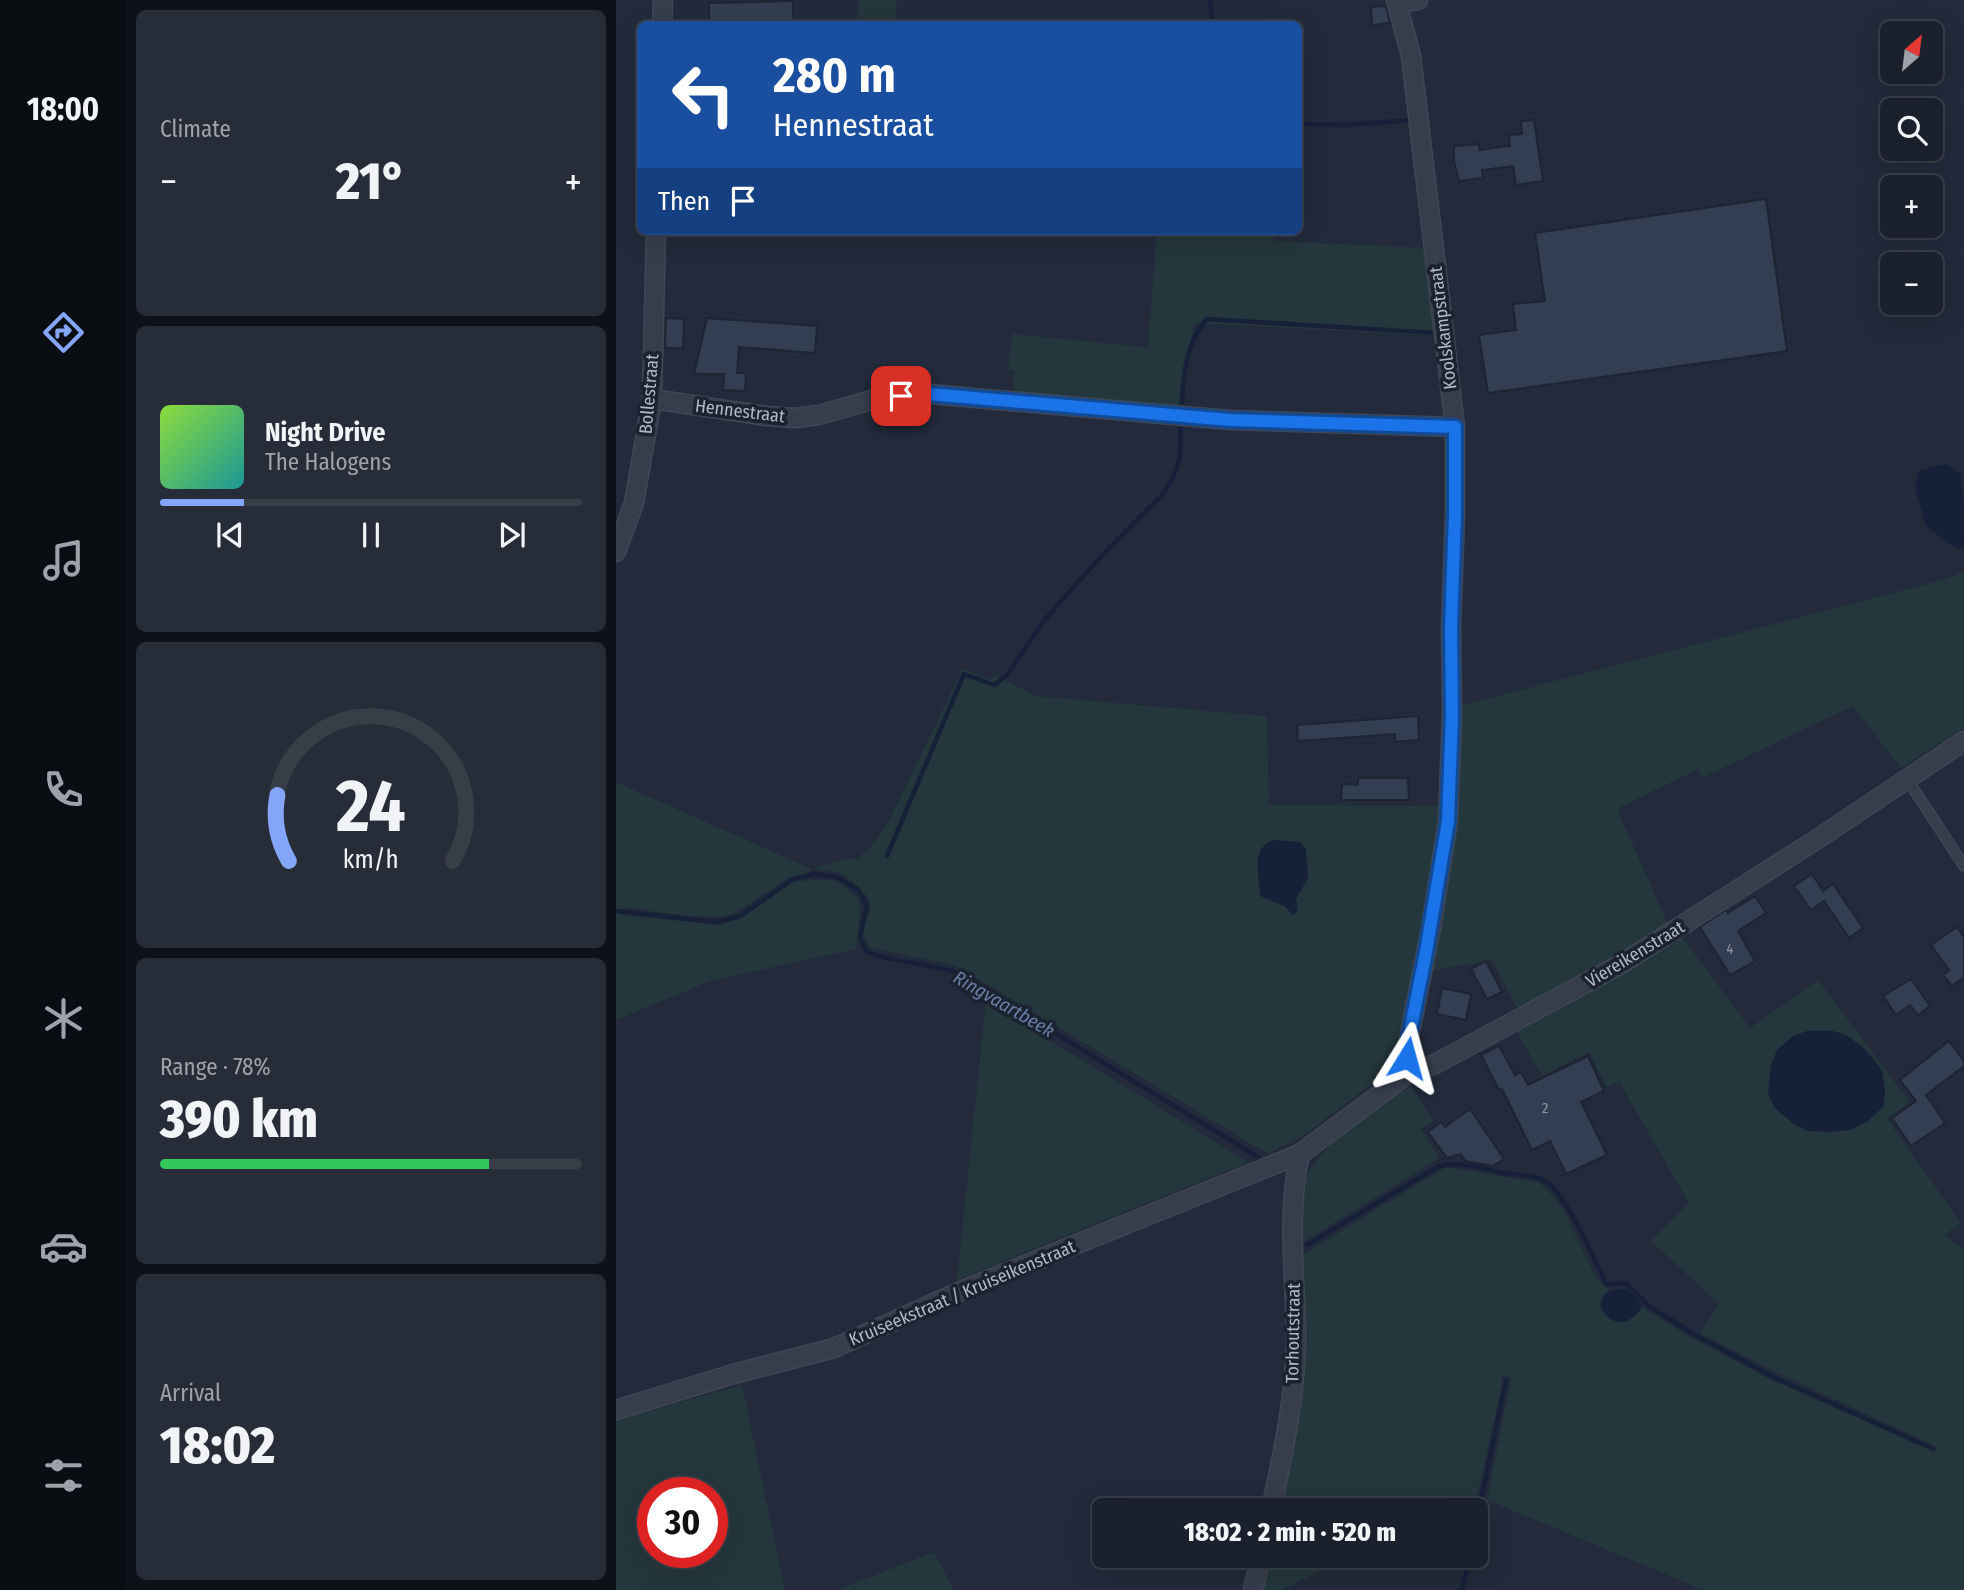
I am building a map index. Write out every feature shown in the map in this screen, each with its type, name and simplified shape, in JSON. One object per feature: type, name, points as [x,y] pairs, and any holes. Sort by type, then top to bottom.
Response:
[{"type":"street","points":[[662,21],[663,0]]},
{"type":"street","points":[[1396,1],[1418,0]]},
{"type":"street","name":"Koolskampstraat","points":[[1396,1],[1411,56],[1455,427],[1452,716],[1448,821],[1408,1042],[1406,1075]]},
{"type":"street","name":"Bollestraat","points":[[616,552],[634,503],[652,399],[656,235]]},
{"type":"street","name":"Hennestraat","points":[[652,399],[796,418],[820,415],[883,397],[929,394],[1230,420],[1455,427]]},
{"type":"street","name":"Viereikenstraat","points":[[1300,1154],[1406,1075],[1435,1063],[1621,964],[1804,848],[1964,741]]},
{"type":"street","name":"Kruiseekstraat / Kruiseikenstraat","points":[[616,1410],[730,1375],[834,1348],[963,1290],[1300,1154]]},
{"type":"street","name":"Torhoutstraat","points":[[1273,1498],[1292,1404],[1296,1342],[1294,1181],[1300,1154]]},
{"type":"street","points":[[1254,1590],[1259,1568]]},
{"type":"lane","points":[[1907,779],[1964,866]]},
{"type":"green space","points":[[859,0],[897,0],[895,21],[811,21],[811,19],[857,19]]},
{"type":"green space","points":[[1157,235],[1271,235],[1276,241],[1427,248],[1440,336],[1194,323],[1182,407],[1013,392],[1015,371],[1008,369],[1012,334],[1148,347]]},
{"type":"green space","points":[[1964,572],[1964,728],[1901,768],[1853,706],[1702,778],[1698,769],[1617,809],[1668,924],[1518,1011],[1492,960],[1430,971],[1459,706],[1935,582]]},
{"type":"green space","points":[[965,669],[988,679],[998,676],[1035,696],[1267,716],[1269,805],[1442,806],[1424,922],[1393,1059],[1386,1073],[1303,1136],[1268,1154],[967,972],[950,964],[871,948],[863,936],[870,908],[868,897],[839,872],[812,869],[848,858],[857,859],[871,846],[888,823],[962,670]]},
{"type":"green space","points":[[616,782],[812,869],[804,875],[792,876],[731,915],[692,916],[623,907],[622,915],[719,925],[742,918],[793,882],[834,880],[858,898],[860,911],[856,949],[710,981],[616,1020]]},
{"type":"green space","points":[[1682,937],[1750,1028],[1818,980],[1910,1102],[1887,1119],[1961,1223],[1944,1235],[1964,1250],[1964,1590],[1704,1590],[1488,1500],[1511,1378],[1507,1375],[1501,1377],[1502,1384],[1477,1497],[1282,1498],[1299,1405],[1305,1343],[1304,1254],[1446,1167],[1540,1183],[1566,1215],[1597,1280],[1609,1290],[1606,1300],[1641,1307],[1694,1339],[1770,1379],[1935,1452],[1937,1447],[1774,1371],[1700,1333],[1719,1304],[1651,1241],[1689,1203],[1619,1082],[1607,1087],[1589,1052],[1542,1076],[1516,1031],[1625,972]],"holes":[[[1882,1070],[1885,1093],[1808,1131],[1794,1124],[1774,1107]]]},
{"type":"green space","points":[[986,1001],[1248,1162],[957,1280]]},
{"type":"green space","points":[[1410,1086],[1434,1121],[1421,1129],[1440,1158],[1301,1243],[1302,1189],[1319,1157],[1347,1130]]},
{"type":"green space","points":[[742,1385],[785,1590],[616,1590],[616,1420]]},
{"type":"green space","points":[[934,1552],[954,1590],[837,1590]]},
{"type":"green space","points":[[1267,1568],[1327,1568],[1280,1590],[1262,1590]]},
{"type":"water","points":[[1946,464],[1960,474],[1961,480],[1964,547],[1960,549],[1926,526],[1915,487],[1919,470]]},
{"type":"water","points":[[1272,840],[1300,842],[1306,849],[1308,878],[1296,899],[1298,910],[1293,915],[1284,906],[1260,894],[1259,856],[1265,844]]},
{"type":"water","points":[[1807,1031],[1833,1031],[1846,1035],[1864,1048],[1882,1070],[1885,1093],[1883,1107],[1868,1121],[1850,1130],[1808,1131],[1794,1124],[1774,1107],[1768,1093],[1771,1065],[1777,1050],[1793,1036]]},
{"type":"water","points":[[1625,1289],[1635,1296],[1642,1307],[1626,1321],[1614,1321],[1604,1313],[1600,1305],[1605,1293]]},
{"type":"building","points":[[793,1],[793,21],[709,21],[709,3]]},
{"type":"building","points":[[1386,6],[1390,23],[1372,25],[1371,7]]},
{"type":"building","points":[[1534,120],[1543,181],[1516,185],[1513,166],[1482,170],[1483,178],[1459,181],[1454,161],[1454,146],[1479,144],[1479,150],[1510,146],[1509,135],[1522,134],[1521,121]]},
{"type":"building","points":[[1766,199],[1787,351],[1488,393],[1479,335],[1516,330],[1513,304],[1545,301],[1535,233]]},
{"type":"building","points":[[666,318],[684,319],[683,348],[665,348]]},
{"type":"building","points":[[707,318],[817,326],[815,353],[739,347],[737,373],[746,373],[745,391],[723,390],[724,374],[694,374]]},
{"type":"building","points":[[1418,716],[1419,740],[1395,742],[1395,734],[1298,741],[1297,725]]},
{"type":"building","points":[[1358,778],[1408,778],[1409,800],[1341,800],[1342,784],[1358,785]]},
{"type":"building","points":[[1812,874],[1823,891],[1833,884],[1863,928],[1849,938],[1824,901],[1811,910],[1794,886]]},
{"type":"building","points":[[1755,896],[1766,913],[1738,931],[1755,961],[1730,975],[1700,927]]},
{"type":"building","points":[[1957,927],[1964,937],[1964,977],[1952,986],[1943,975],[1949,970],[1931,945]]},
{"type":"building","points":[[1486,961],[1502,992],[1487,999],[1471,969]]},
{"type":"building","points":[[1911,979],[1930,1006],[1918,1015],[1910,1005],[1896,1015],[1883,996]]},
{"type":"building","points":[[1442,988],[1471,994],[1466,1020],[1437,1014]]},
{"type":"building","points":[[1949,1041],[1964,1061],[1964,1066],[1926,1095],[1945,1123],[1911,1146],[1892,1118],[1916,1101],[1900,1080]]},
{"type":"building","points":[[1499,1046],[1515,1075],[1521,1072],[1528,1085],[1588,1056],[1604,1091],[1581,1102],[1607,1155],[1566,1174],[1550,1141],[1532,1150],[1502,1089],[1499,1090],[1481,1055]]},
{"type":"building","points":[[1470,1109],[1504,1159],[1493,1166],[1465,1161],[1461,1154],[1447,1158],[1428,1132],[1441,1122],[1445,1127]]},
{"type":"waterway","points":[[1210,0],[1213,21]]},
{"type":"waterway","points":[[1302,124],[1346,125],[1413,120]]},
{"type":"waterway","points":[[1181,410],[1189,351],[1206,319],[1437,333],[1436,330]]},
{"type":"waterway","points":[[887,856],[964,674],[994,685],[1007,675],[1043,622],[1108,549],[1162,495],[1173,478],[1180,457],[1181,419]]},
{"type":"waterway","name":"Ringvaartbeek","points":[[616,911],[717,922],[740,916],[793,879],[814,874],[837,877],[858,890],[867,905],[860,937],[867,952],[888,959],[955,972],[1266,1162]]},
{"type":"waterway","points":[[1307,1245],[1439,1166],[1469,1165],[1535,1177],[1546,1182],[1562,1200],[1606,1284],[1626,1283],[1649,1306],[1771,1376],[1933,1449]]},
{"type":"waterway","points":[[1481,1498],[1506,1380]]},
{"type":"waterway","points":[[1462,1590],[1467,1568]]},
{"type":"route","points":[[901,396],[929,394],[1230,420],[1455,427],[1452,716],[1448,821],[1407,1058]]}]
